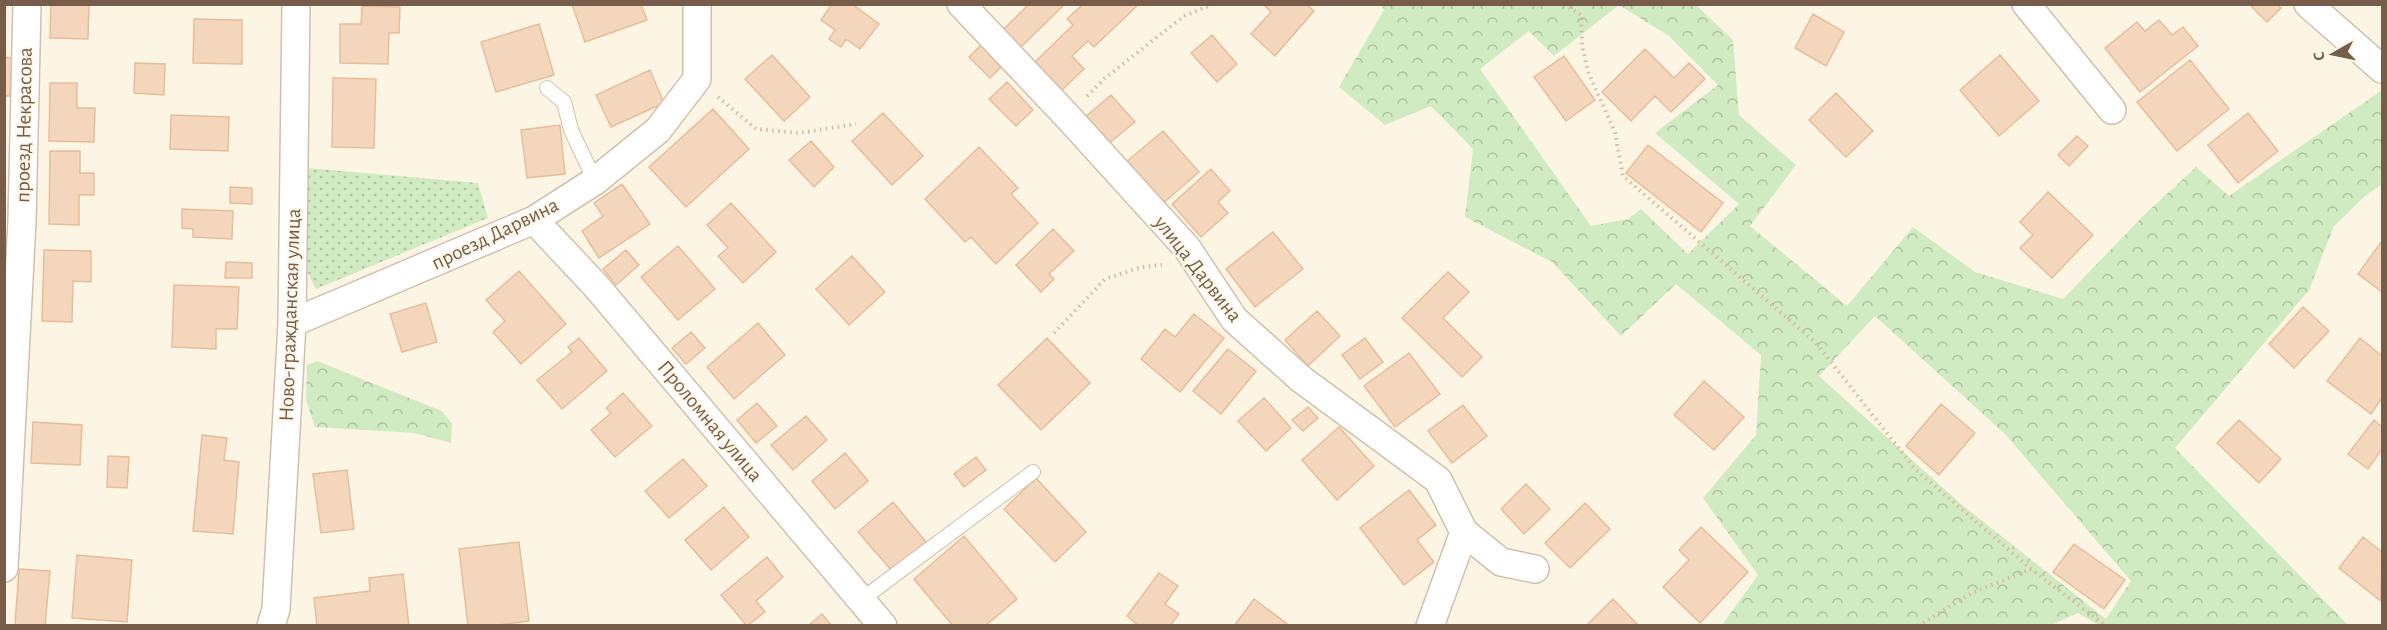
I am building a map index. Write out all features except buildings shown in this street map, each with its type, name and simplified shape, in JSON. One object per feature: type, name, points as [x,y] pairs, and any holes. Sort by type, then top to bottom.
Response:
[{"type":"street","name":"проезд Некрасова","points":[[4,568],[22,221],[27,4]]},
{"type":"street","name":"Ново-гражданская улица","points":[[271,626],[276,609],[292,323],[296,4]]},
{"type":"street","points":[[697,4],[697,79]]},
{"type":"street","name":"улица Дарвина","points":[[961,4],[1187,248],[1234,319],[1301,379],[1438,480],[1464,532],[1501,562],[1535,569]]},
{"type":"street","points":[[2026,4],[2112,110]]},
{"type":"street","points":[[2308,4],[2382,69]]},
{"type":"street","name":"проезд Дарвина","points":[[292,323],[534,220],[595,181],[658,130],[697,79]]},
{"type":"street","name":"Проломная улица","points":[[534,220],[596,285],[882,626]]},
{"type":"street","points":[[1430,626],[1464,532]]},
{"type":"lane","points":[[548,88],[564,102],[572,130],[595,181]]},
{"type":"lane","points":[[861,600],[1033,472]]},
{"type":"path","points":[[1067,116],[1105,78],[1184,16],[1213,4]]},
{"type":"path","points":[[1564,4],[1581,15],[1582,45],[1588,72],[1615,132],[1623,176],[1816,343],[1916,470],[2031,568],[2106,626]]},
{"type":"path","points":[[697,79],[756,129],[799,133],[856,124]]},
{"type":"path","points":[[1054,333],[1105,279],[1142,267],[1198,264]]},
{"type":"path","points":[[1918,626],[1972,593],[2031,568]]},
{"type":"green space","points":[[1382,5],[1619,5],[1696,5],[1733,40],[1739,115],[1796,165],[1750,226],[1847,306],[1913,227],[1975,272],[2063,299],[2145,214],[2196,167],[2229,196],[2382,90],[2382,184],[2365,196],[2334,226],[2309,290],[2175,448],[2348,625],[2100,626],[2078,613],[2049,626],[1722,625],[1758,575],[1703,498],[1756,435],[1761,355],[1676,284],[1621,336],[1552,262],[1465,217],[1473,149],[1431,106],[1385,125],[1339,87],[1384,10]],"holes":[[[1619,5],[1669,36],[1718,85],[1655,133],[1739,204],[1688,254],[1641,209],[1628,219],[1591,226],[1480,69],[1529,31],[1554,56]],[[1875,316],[2005,434],[2131,581],[2106,619],[1961,504],[1819,376]]]},
{"type":"green space","points":[[307,168],[478,183],[488,218],[316,289],[308,273]]},
{"type":"green space","points":[[317,361],[442,411],[452,424],[451,443],[415,433],[315,427],[306,400],[307,365]]}]
